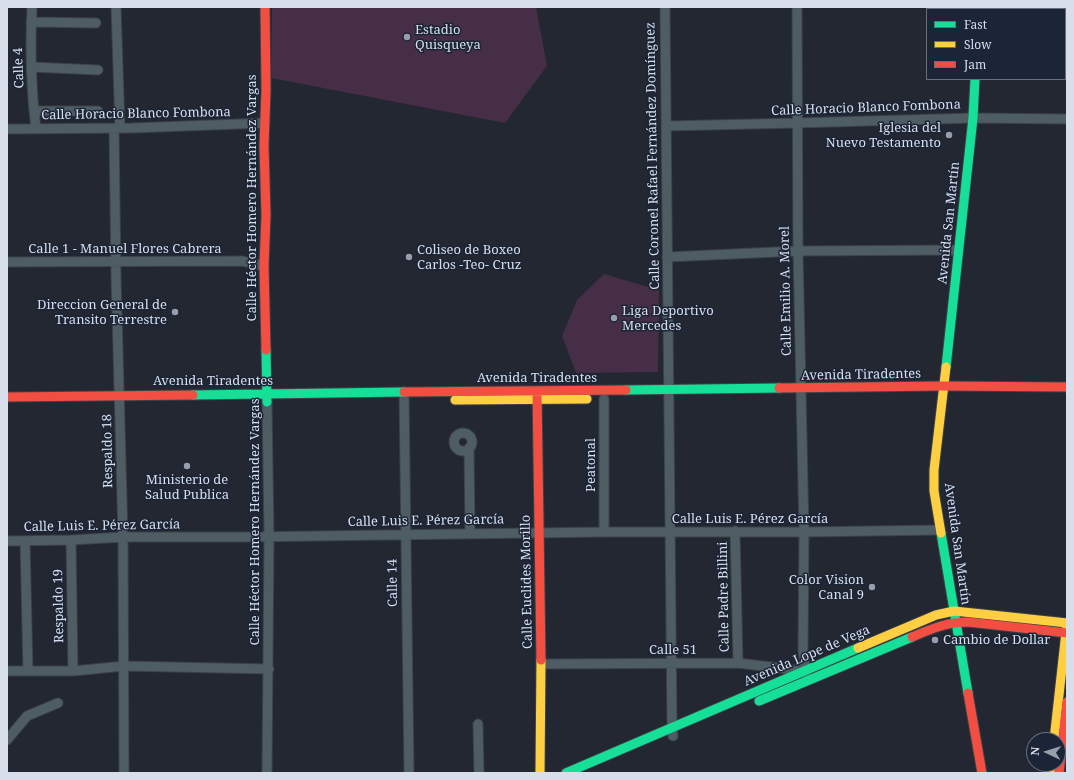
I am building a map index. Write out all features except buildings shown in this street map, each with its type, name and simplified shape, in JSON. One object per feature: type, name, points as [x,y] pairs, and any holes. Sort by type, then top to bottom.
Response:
[{"type":"main road","name":"Calle Héctor Homero Hernández Vargas","points":[[265,7],[266,123],[264,146],[266,215],[264,266],[267,398]]},
{"type":"main road","name":"Avenida San Martín","points":[[975,80],[973,118],[934,470],[934,490],[955,622],[982,773]]},
{"type":"main road","name":"Avenida Tiradentes","points":[[7,397],[120,399],[537,395],[669,397],[801,396],[1067,387]]},
{"type":"main road","name":"Avenida Tiradentes","points":[[910,396],[942,391],[1067,395]]},
{"type":"main road","name":"Avenida Tiradentes","points":[[537,395],[604,399],[647,399]]},
{"type":"main road","name":"Calle Euclides Morillo","points":[[537,395],[541,664],[540,773]]},
{"type":"main road","name":"Avenida Tiradentes","points":[[7,404],[120,399]]},
{"type":"main road","name":"Avenida Lope de Vega","points":[[585,773],[805,671],[936,615],[954,611],[1067,628]]},
{"type":"main road","name":"Avenida Lope de Vega","points":[[566,773],[808,680],[937,626],[955,622],[968,622],[1067,628]]},
{"type":"main road","points":[[1055,732],[1067,628]]},
{"type":"main road","points":[[1057,714],[1063,704],[1067,673]]},
{"type":"main road","points":[[1059,773],[1067,702]]},
{"type":"street","name":"Calle 4","points":[[32,7],[32,67],[36,129]]},
{"type":"street","name":"Respaldo 18","points":[[116,7],[116,261],[123,537],[124,773]]},
{"type":"street","name":"Calle Coronel Rafael Fernández Domínguez","points":[[665,7],[671,663],[673,732]]},
{"type":"street","name":"Calle Emilio A. Morel","points":[[797,7],[796,123],[804,532],[803,650],[805,671],[808,680]]},
{"type":"street","points":[[31,22],[96,23]]},
{"type":"street","points":[[32,67],[98,70]]},
{"type":"street","points":[[34,111],[98,111]]},
{"type":"street","name":"Calle Horacio Blanco Fombona","points":[[666,126],[973,118],[1067,119]]},
{"type":"street","name":"Calle Horacio Blanco Fombona","points":[[7,129],[117,128],[266,123]]},
{"type":"street","points":[[667,257],[798,251],[959,250]]},
{"type":"street","name":"Calle 1 - Manuel Flores Cabrera","points":[[242,261],[264,255]]},
{"type":"street","name":"Calle 1 - Manuel Flores Cabrera","points":[[7,262],[242,261],[264,266]]},
{"type":"street","name":"Calle 14","points":[[404,397],[409,773]]},
{"type":"street","name":"Calle Héctor Homero Hernández Vargas","points":[[267,398],[269,536],[267,773]]},
{"type":"street","name":"Peatonal","points":[[604,399],[604,532]]},
{"type":"street","points":[[469,448],[470,534]]},
{"type":"street","name":"Calle Luis E. Pérez García","points":[[7,541],[71,540],[123,537],[940,530]]},
{"type":"street","name":"Calle Padre Billini","points":[[735,531],[738,663]]},
{"type":"street","points":[[25,540],[28,671]]},
{"type":"street","name":"Respaldo 19","points":[[71,540],[73,671]]},
{"type":"street","name":"Calle 51","points":[[541,664],[738,663],[805,671]]},
{"type":"street","points":[[7,671],[73,671],[124,666],[269,669]]},
{"type":"street","points":[[7,740],[27,716],[58,703]]},
{"type":"street","points":[[478,724],[478,773]]},
{"type":"shaded area","name":"Estadio Quisqueya","points":[[272,7],[536,7],[547,66],[505,123],[271,78]]},
{"type":"shaded area","name":"Liga Deportivo Mercedes","points":[[604,274],[659,290],[658,372],[576,373],[562,336],[577,300]]},
{"type":"traffic: fast","points":[[946,367],[973,118],[975,80]]},
{"type":"traffic: fast","points":[[266,350],[267,402]]},
{"type":"traffic: fast","points":[[626,390],[779,388]]},
{"type":"traffic: fast","points":[[193,395],[404,392]]},
{"type":"traffic: fast","points":[[941,533],[968,693]]},
{"type":"traffic: fast","points":[[759,701],[912,637]]},
{"type":"traffic: fast","points":[[566,773],[858,648]]},
{"type":"traffic: slow","points":[[941,533],[934,491],[934,470],[946,367]]},
{"type":"traffic: slow","points":[[455,400],[587,399]]},
{"type":"traffic: slow","points":[[858,648],[936,615],[954,611],[1067,623]]},
{"type":"traffic: slow","points":[[1055,732],[1067,623]]},
{"type":"traffic: slow","points":[[540,773],[541,660]]},
{"type":"traffic: jam","points":[[265,7],[266,90],[264,146],[266,215],[264,266],[266,350]]},
{"type":"traffic: jam","points":[[779,388],[943,386],[1067,387]]},
{"type":"traffic: jam","points":[[404,392],[626,390]]},
{"type":"traffic: jam","points":[[537,391],[541,660]]},
{"type":"traffic: jam","points":[[7,397],[193,395]]},
{"type":"traffic: jam","points":[[912,637],[933,629],[960,622],[1067,633]]},
{"type":"traffic: jam","points":[[968,693],[982,773]]},
{"type":"traffic: jam","points":[[1059,773],[1067,702]]},
{"type":"place","name":"Estadio Quisqueya","points":[[407,37]]},
{"type":"place","name":"Iglesia del Nuevo Testamento","points":[[949,135]]},
{"type":"place","name":"Coliseo de Boxeo Carlos -Teo- Cruz","points":[[409,257]]},
{"type":"place","name":"Direccion General de Transito Terrestre","points":[[175,312]]},
{"type":"place","name":"Liga Deportivo Mercedes","points":[[614,318]]},
{"type":"place","name":"Ministerio de Salud Publica","points":[[187,466]]},
{"type":"place","name":"Color Vision Canal 9","points":[[872,587]]},
{"type":"place","name":"Cambio de Dollar","points":[[935,640]]}]
